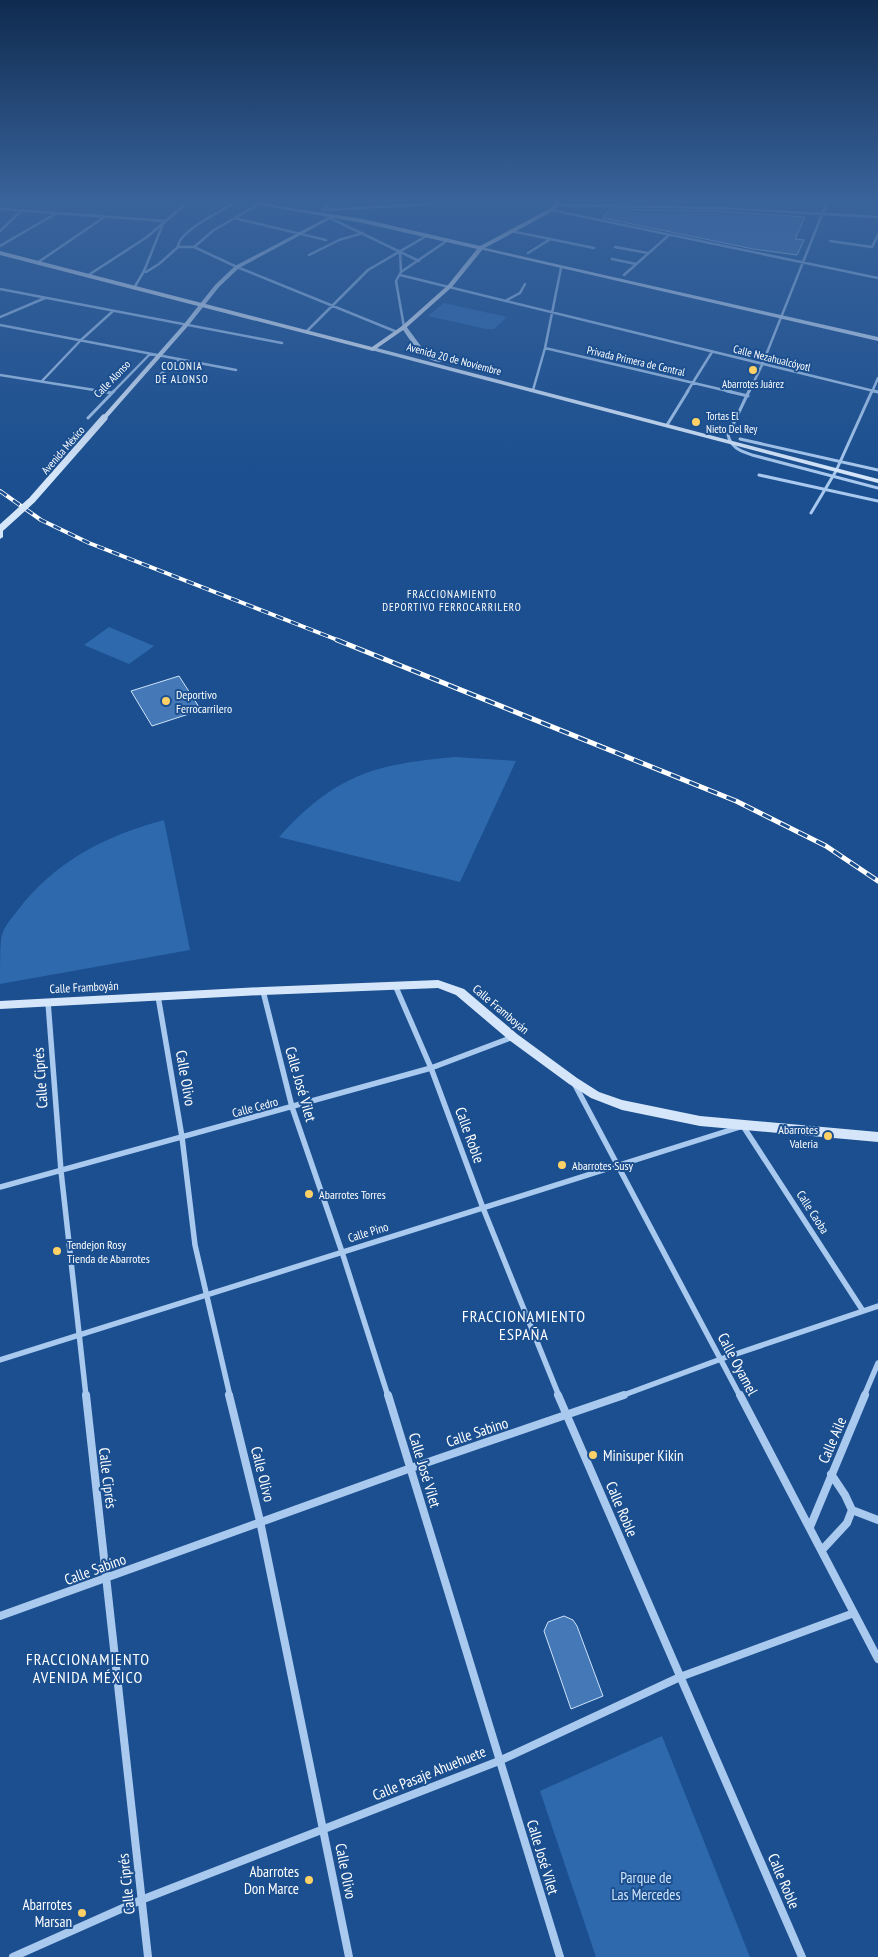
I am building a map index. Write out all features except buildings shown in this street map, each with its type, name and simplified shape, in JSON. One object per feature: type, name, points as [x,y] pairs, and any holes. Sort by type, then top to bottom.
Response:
[{"type":"main road","name":"Avenida 20 de Noviembre","points":[[154,293],[668,422],[836,469],[878,477]]},
{"type":"main road","name":"Calle Alonso","points":[[137,380],[186,326],[212,293]]},
{"type":"main road","points":[[372,348],[404,327],[442,293]]},
{"type":"main road","points":[[683,293],[878,334]]},
{"type":"main road","points":[[698,293],[878,339]]},
{"type":"main road","name":"Avenida 20 de Noviembre","points":[[404,327],[421,350],[429,356],[534,388]]},
{"type":"main road","name":"Avenida México","points":[[0,537],[0,529],[32,500],[137,380]]},
{"type":"main road","name":"Avenida 20 de Noviembre","points":[[728,438],[740,439],[878,482]]},
{"type":"main road","name":"Calle Framboyán","points":[[0,1005],[395,984],[438,984],[460,992],[513,1037],[573,1081],[595,1095],[622,1105],[700,1121],[878,1137]]},
{"type":"street","points":[[22,293],[282,343]]},
{"type":"street","points":[[304,293],[397,332]]},
{"type":"street","points":[[307,331],[346,293]]},
{"type":"street","points":[[398,293],[404,327]]},
{"type":"street","name":"Calle Nezahualcóyotl","points":[[477,293],[878,392]]},
{"type":"street","points":[[505,301],[519,293]]},
{"type":"street","points":[[534,388],[556,293]]},
{"type":"street","points":[[728,438],[762,364],[791,293]]},
{"type":"street","points":[[0,317],[46,298]]},
{"type":"street","points":[[42,381],[81,340],[113,312]]},
{"type":"street","points":[[0,325],[236,370]]},
{"type":"street","name":"Privada Primera de Central","points":[[544,348],[748,396]]},
{"type":"street","points":[[668,422],[712,352]]},
{"type":"street","name":"Calle Alonso","points":[[88,418],[150,354]]},
{"type":"street","points":[[156,378],[179,359]]},
{"type":"street","points":[[0,374],[112,393]]},
{"type":"street","points":[[811,513],[836,469],[878,378]]},
{"type":"street","name":"Avenida 20 de Noviembre","points":[[836,469],[878,470]]},
{"type":"street","name":"Avenida 20 de Noviembre","points":[[836,469],[878,488]]},
{"type":"street","points":[[759,475],[878,501]]},
{"type":"street","name":"Calle Roble","points":[[395,984],[431,1068],[483,1208],[567,1416],[802,1957]]},
{"type":"street","name":"Calle José Vilet","points":[[263,991],[292,1107],[342,1252],[411,1468],[560,1957]]},
{"type":"street","name":"Calle Olivo","points":[[158,996],[182,1137],[195,1245],[205,1295],[260,1521],[349,1957]]},
{"type":"street","name":"Calle Ciprés","points":[[48,1002],[61,1170],[78,1335],[107,1578],[148,1957]]},
{"type":"street","name":"Calle Cedro","points":[[0,1187],[431,1068],[513,1037]]},
{"type":"street","name":"Calle Oyamel","points":[[573,1081],[878,1659]]},
{"type":"street","name":"Calle Pino","points":[[0,1360],[743,1126]]},
{"type":"street","name":"Calle Caoba","points":[[743,1126],[863,1311]]},
{"type":"street","name":"Calle Sabino","points":[[0,1616],[260,1521],[567,1416],[721,1359],[878,1306]]},
{"type":"street","name":"Calle Aile","points":[[810,1527],[878,1363]]},
{"type":"street","points":[[822,1550],[848,1523],[852,1510],[845,1495],[831,1474]]},
{"type":"street","points":[[852,1510],[878,1520]]},
{"type":"street","name":"Calle Pasaje Ahuehuete","points":[[13,1957],[141,1900],[499,1761],[680,1676],[854,1613]]},
{"type":"green space","points":[[444,303],[507,317],[494,329],[486,329],[428,316]]},
{"type":"green space","points":[[109,627],[154,646],[129,664],[84,645]]},
{"type":"green space","points":[[455,757],[516,761],[460,882],[279,837],[319,799],[338,786],[358,776],[401,764]]},
{"type":"green space","points":[[164,820],[190,950],[0,984],[0,950],[5,927],[48,877],[83,852],[103,842]]},
{"type":"green space","name":"Parque de Las Mercedes","points":[[662,1736],[750,1957],[596,1957],[540,1791]]},
{"type":"railway","points":[[0,491],[41,520],[89,543],[340,641]]},
{"type":"railway","points":[[337,640],[736,801],[826,846],[878,881]]},
{"type":"place","name":"Abarrotes Juárez","points":[[753,370]]},
{"type":"place","name":"Tortas El Nieto Del Rey","points":[[696,422]]},
{"type":"place","name":"Deportivo Ferrocarrilero","points":[[166,701]]},
{"type":"place","name":"Abarrotes Valeria","points":[[828,1136]]},
{"type":"place","name":"Abarrotes Susy","points":[[562,1165]]},
{"type":"place","name":"Abarrotes Torres","points":[[309,1194]]},
{"type":"place","name":"Tendejon Rosy Tienda de Abarrotes","points":[[57,1251]]},
{"type":"place","name":"Minisuper Kikin","points":[[593,1455]]},
{"type":"place","name":"Abarrotes Don Marce","points":[[309,1880]]},
{"type":"place","name":"Abarrotes Marsan","points":[[82,1913]]},
{"type":"district","name":"COLONIA DE ALONSO","points":[[182,372]]},
{"type":"district","name":"FRACCIONAMIENTO DEPORTIVO FERROCARRILERO","points":[[452,600]]},
{"type":"district","name":"FRACCIONAMIENTO ESPAÑA","points":[[524,1325]]},
{"type":"district","name":"FRACCIONAMIENTO AVENIDA MÉXICO","points":[[88,1668]]}]
